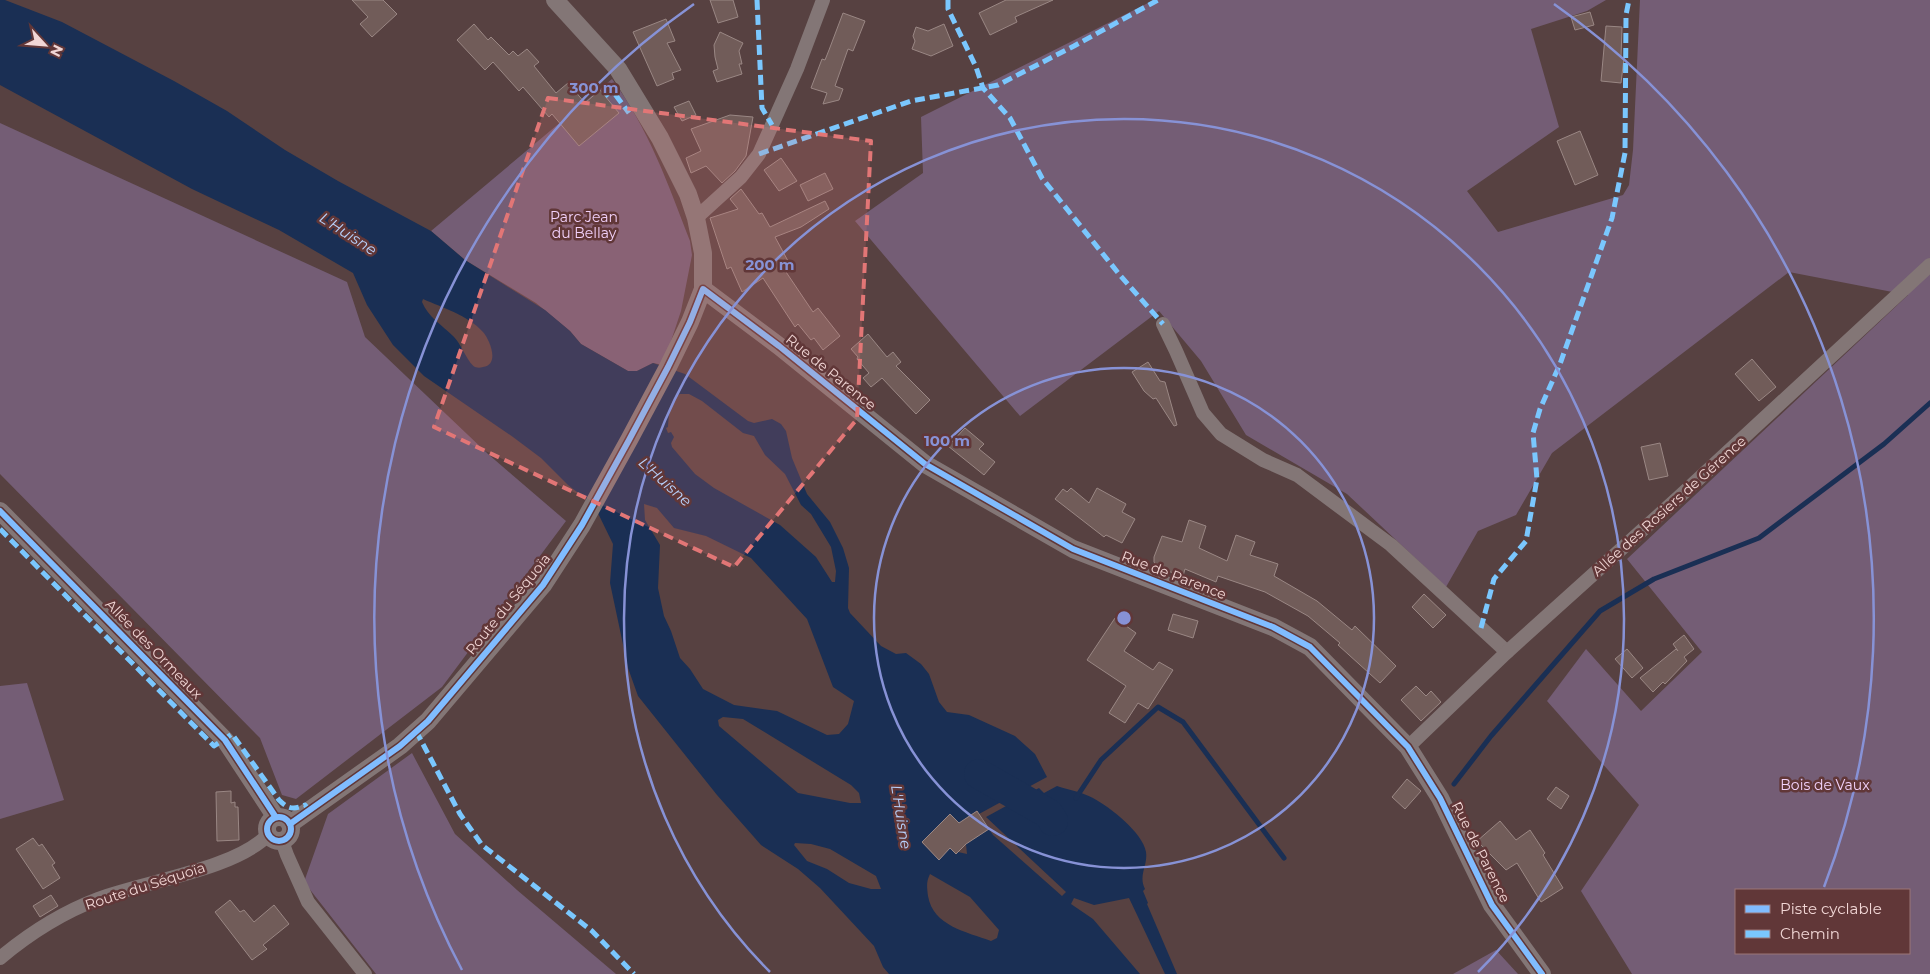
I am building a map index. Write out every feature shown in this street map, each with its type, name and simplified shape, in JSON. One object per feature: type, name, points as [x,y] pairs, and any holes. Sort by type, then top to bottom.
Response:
[{"type":"street","points":[[555,0],[587,34],[622,76],[664,146],[688,194],[696,218],[703,253],[703,289]]},
{"type":"street","points":[[696,218],[741,177],[759,154],[797,69],[823,0]]},
{"type":"street","name":"Allée des Rosiers de Gérence","points":[[1408,747],[1507,652],[1680,497],[1930,265]]},
{"type":"street","name":"Route du Séquoïa","points":[[283,820],[400,746],[428,721],[543,585],[582,525],[664,375],[690,322],[703,289]]},
{"type":"street","name":"Rue de Parence","points":[[703,289],[779,346],[925,464],[1073,549],[1273,627],[1310,647],[1408,747],[1440,798],[1492,904],[1542,974]]},
{"type":"street","points":[[1163,324],[1203,413],[1221,434],[1263,460],[1297,475],[1392,545],[1507,652]]},
{"type":"street","name":"Allée des Ormeaux","points":[[0,511],[225,740],[283,820]]},
{"type":"street","points":[[283,820],[268,822],[266,826],[287,855],[308,902],[365,974]]},
{"type":"street","name":"Route du Séquoïa","points":[[0,958],[23,939],[62,915],[98,899],[228,860],[263,840],[275,838]]},
{"type":"highlighted area","points":[[548,98],[871,141],[857,419],[734,567],[434,427]]},
{"type":"green space","name":"Bois de Vaux","points":[[1154,0],[1606,0],[1587,11],[1531,29],[1559,127],[1467,191],[1498,232],[1623,195],[1629,185],[1633,150],[1640,0],[1930,0],[1930,974],[1632,974],[1581,891],[1639,805],[1547,701],[1586,649],[1641,711],[1702,652],[1627,559],[1908,295],[1789,272],[1552,453],[1516,515],[1478,531],[1446,587],[1347,494],[1246,435],[1201,361],[1159,311],[1020,416],[855,221],[923,173],[921,117]]},
{"type":"green space","name":"Parc Jean du Bellay","points":[[612,79],[637,117],[657,157],[690,241],[692,255],[681,311],[663,365],[653,363],[637,371],[628,371],[581,344],[570,331],[536,303],[465,260],[431,231]]},
{"type":"green space","points":[[0,123],[347,282],[365,337],[488,454],[566,521],[442,687],[296,799],[282,795],[260,738],[0,474]]},
{"type":"green space","points":[[27,683],[64,800],[0,819],[0,686]]},
{"type":"green space","points":[[412,753],[455,834],[517,890],[616,974],[376,974],[304,882],[328,814]]},
{"type":"green space","points":[[1496,950],[1518,974],[1453,974]]},
{"type":"water","name":"L'Huisne","points":[[0,0],[5,0],[62,22],[174,81],[227,111],[285,150],[338,181],[431,231],[465,260],[545,310],[570,331],[581,344],[628,371],[637,371],[653,363],[685,374],[748,421],[754,423],[772,419],[781,424],[786,431],[792,458],[807,494],[830,522],[843,548],[849,568],[848,608],[850,613],[881,646],[896,654],[906,653],[921,664],[929,674],[939,702],[947,712],[969,715],[1015,736],[1035,754],[1047,777],[979,814],[977,811],[959,823],[950,814],[922,843],[939,859],[950,848],[956,854],[958,852],[967,854],[966,844],[989,829],[993,835],[1062,896],[1066,892],[986,817],[1039,788],[1044,793],[1057,786],[1093,798],[1125,821],[1144,845],[1146,857],[1142,879],[1145,889],[1143,891],[1177,974],[1165,974],[1129,898],[1094,905],[1074,898],[1071,904],[1093,919],[1140,974],[889,974],[883,967],[874,946],[820,888],[798,869],[761,845],[717,795],[638,696],[628,668],[610,583],[613,544],[594,505],[568,485],[541,458],[424,376],[393,345],[367,305],[353,273],[279,230],[192,189],[0,85]],"holes":[[[423,299],[447,309],[463,316],[477,326],[486,336],[491,346],[491,362],[479,368],[472,365],[456,339],[432,316],[422,302]],[[680,394],[689,394],[702,401],[743,433],[754,436],[765,455],[785,474],[801,505],[811,514],[831,547],[836,571],[835,582],[832,582],[816,557],[780,525],[714,488],[695,474],[672,447],[671,443],[674,437],[671,432],[668,433],[666,428],[668,427],[670,408]],[[644,504],[657,508],[674,528],[706,536],[751,558],[807,619],[833,687],[854,701],[848,724],[839,734],[827,735],[777,711],[734,705],[703,689],[680,658],[664,616],[658,588],[660,545],[645,520]],[[723,717],[743,719],[851,785],[859,793],[861,803],[850,803],[798,793],[719,726],[718,720]],[[795,843],[811,844],[830,849],[876,876],[881,889],[871,889],[849,883],[827,869],[807,861],[794,845]],[[930,874],[970,897],[999,930],[997,938],[991,941],[962,931],[944,921],[931,906],[928,896]]]},
{"type":"building","points":[[352,0],[383,0],[397,14],[372,37],[360,24],[368,17]]},
{"type":"building","points":[[710,0],[733,0],[738,17],[718,23]]},
{"type":"building","points":[[1006,0],[1053,0],[1015,17],[1017,22],[990,35],[979,13]]},
{"type":"building","points":[[1590,12],[1594,25],[1575,30],[1571,17]]},
{"type":"building","points":[[843,13],[865,21],[853,51],[848,49],[835,86],[843,89],[839,100],[823,104],[827,93],[811,88],[822,59],[825,60]]},
{"type":"building","points":[[666,19],[675,41],[667,43],[681,70],[672,73],[674,79],[657,86],[633,32]]},
{"type":"building","points":[[474,24],[488,40],[491,37],[509,55],[513,51],[518,56],[527,49],[539,62],[534,66],[556,93],[568,83],[585,103],[600,90],[619,113],[579,146],[552,114],[549,117],[523,87],[519,91],[493,62],[485,70],[457,40]]},
{"type":"building","points":[[944,24],[953,46],[931,56],[912,49],[915,41],[913,36],[916,27],[928,31]]},
{"type":"building","points":[[1606,26],[1622,27],[1621,57],[1624,58],[1621,83],[1601,81]]},
{"type":"building","points":[[720,32],[743,43],[739,51],[742,64],[739,64],[742,74],[717,82],[713,71],[718,69],[714,45]]},
{"type":"building","points":[[689,101],[696,115],[682,121],[674,107]]},
{"type":"building","points":[[730,115],[753,117],[746,156],[735,171],[722,183],[706,166],[691,173],[686,158],[701,151],[691,129]]},
{"type":"building","points":[[1580,131],[1598,175],[1575,185],[1557,141]]},
{"type":"building","points":[[781,158],[797,181],[779,191],[764,170]]},
{"type":"building","points":[[825,173],[833,189],[808,201],[800,185]]},
{"type":"building","points":[[741,189],[759,214],[762,213],[770,227],[825,201],[829,209],[801,227],[775,237],[788,261],[782,266],[813,312],[818,308],[840,336],[823,350],[814,338],[811,340],[798,324],[795,327],[763,278],[742,292],[731,267],[727,269],[710,218],[738,209],[730,199]]},
{"type":"building","points":[[868,334],[887,357],[893,352],[901,362],[896,366],[930,400],[916,414],[882,378],[871,387],[863,378],[869,373],[851,349]]},
{"type":"building","points":[[1752,359],[1776,387],[1759,401],[1735,374]]},
{"type":"building","points":[[1148,362],[1160,381],[1165,382],[1177,425],[1174,426],[1156,398],[1153,399],[1144,391],[1132,372]]},
{"type":"building","points":[[965,428],[984,444],[979,449],[995,462],[984,475],[948,446]]},
{"type":"building","points":[[1660,443],[1668,476],[1649,480],[1641,447]]},
{"type":"building","points":[[1071,488],[1089,503],[1097,488],[1126,504],[1122,512],[1135,519],[1122,543],[1106,535],[1104,537],[1055,499],[1063,489],[1067,492]]},
{"type":"building","points":[[1189,520],[1206,526],[1199,548],[1227,561],[1236,535],[1255,542],[1250,555],[1278,564],[1274,576],[1317,601],[1352,630],[1355,626],[1396,666],[1380,683],[1338,645],[1340,643],[1308,616],[1265,592],[1218,576],[1216,582],[1185,569],[1183,576],[1158,568],[1154,562],[1154,557],[1162,536],[1182,542]]},
{"type":"building","points":[[1424,594],[1446,615],[1433,628],[1412,607]]},
{"type":"building","points":[[1173,614],[1198,621],[1193,638],[1168,630]]},
{"type":"building","points":[[1115,618],[1136,633],[1124,651],[1153,670],[1159,662],[1173,670],[1148,709],[1138,703],[1125,723],[1109,713],[1126,686],[1087,660]]},
{"type":"building","points":[[1684,635],[1694,649],[1684,657],[1687,661],[1665,684],[1663,682],[1653,692],[1640,678],[1676,649],[1678,651],[1673,644]]},
{"type":"building","points":[[1627,649],[1643,668],[1632,678],[1615,659]]},
{"type":"building","points":[[1416,686],[1426,696],[1431,691],[1441,702],[1421,721],[1401,700]]},
{"type":"building","points":[[1407,779],[1421,791],[1405,809],[1392,797]]},
{"type":"building","points":[[1556,787],[1569,796],[1561,809],[1547,799]]},
{"type":"building","points":[[231,791],[231,803],[235,802],[235,807],[238,807],[239,840],[217,841],[216,792]]},
{"type":"building","points":[[977,811],[989,829],[966,844],[956,854],[950,848],[939,860],[922,842],[950,814],[959,823]]},
{"type":"building","points":[[1500,821],[1516,840],[1530,830],[1545,853],[1543,855],[1563,888],[1541,902],[1517,863],[1506,870],[1477,841]]},
{"type":"building","points":[[33,838],[39,846],[42,844],[55,863],[52,865],[60,878],[43,889],[16,849]]},
{"type":"building","points":[[51,895],[58,906],[40,917],[33,906]]},
{"type":"building","points":[[230,900],[240,912],[244,910],[254,922],[274,905],[289,924],[263,945],[267,949],[252,960],[215,912]]},
{"type":"waterway","points":[[1454,784],[1491,736],[1600,611],[1654,579],[1759,538],[1884,444],[1930,403]]},
{"type":"waterway","points":[[1076,798],[1101,760],[1158,707],[1183,722],[1284,858]]},
{"type":"waterway","points":[[979,774],[1049,814],[1053,821]]},
{"type":"marked path","points":[[757,0],[762,108],[772,125]]},
{"type":"marked path","points":[[948,0],[948,9],[976,67],[983,88],[1010,118],[1042,178],[1119,274],[1163,324]]},
{"type":"marked path","points":[[759,154],[911,101],[998,85],[1158,0]]},
{"type":"marked path","points":[[1481,628],[1494,579],[1526,541],[1537,479],[1533,433],[1540,409],[1560,364],[1612,218],[1625,153],[1626,15],[1629,0]]},
{"type":"marked path","points":[[605,96],[612,90],[629,113]]},
{"type":"marked path","points":[[0,529],[214,746],[232,734],[279,800],[291,808],[305,805],[310,811]]},
{"type":"marked path","points":[[416,731],[460,814],[482,845],[592,931],[634,974]]},
{"type":"cycle path","points":[[290,824],[400,746],[428,721],[543,585],[582,525],[629,440],[668,367],[690,322],[703,289],[779,346],[925,464],[1073,549],[1273,627],[1310,647],[1408,747],[1440,798],[1492,905],[1542,974]]},
{"type":"cycle path","points":[[0,511],[225,740],[275,816]]},
{"type":"cycle path","points":[[279,817],[288,820],[291,829],[288,838],[279,841],[270,838],[267,829],[270,820],[279,817]]}]
